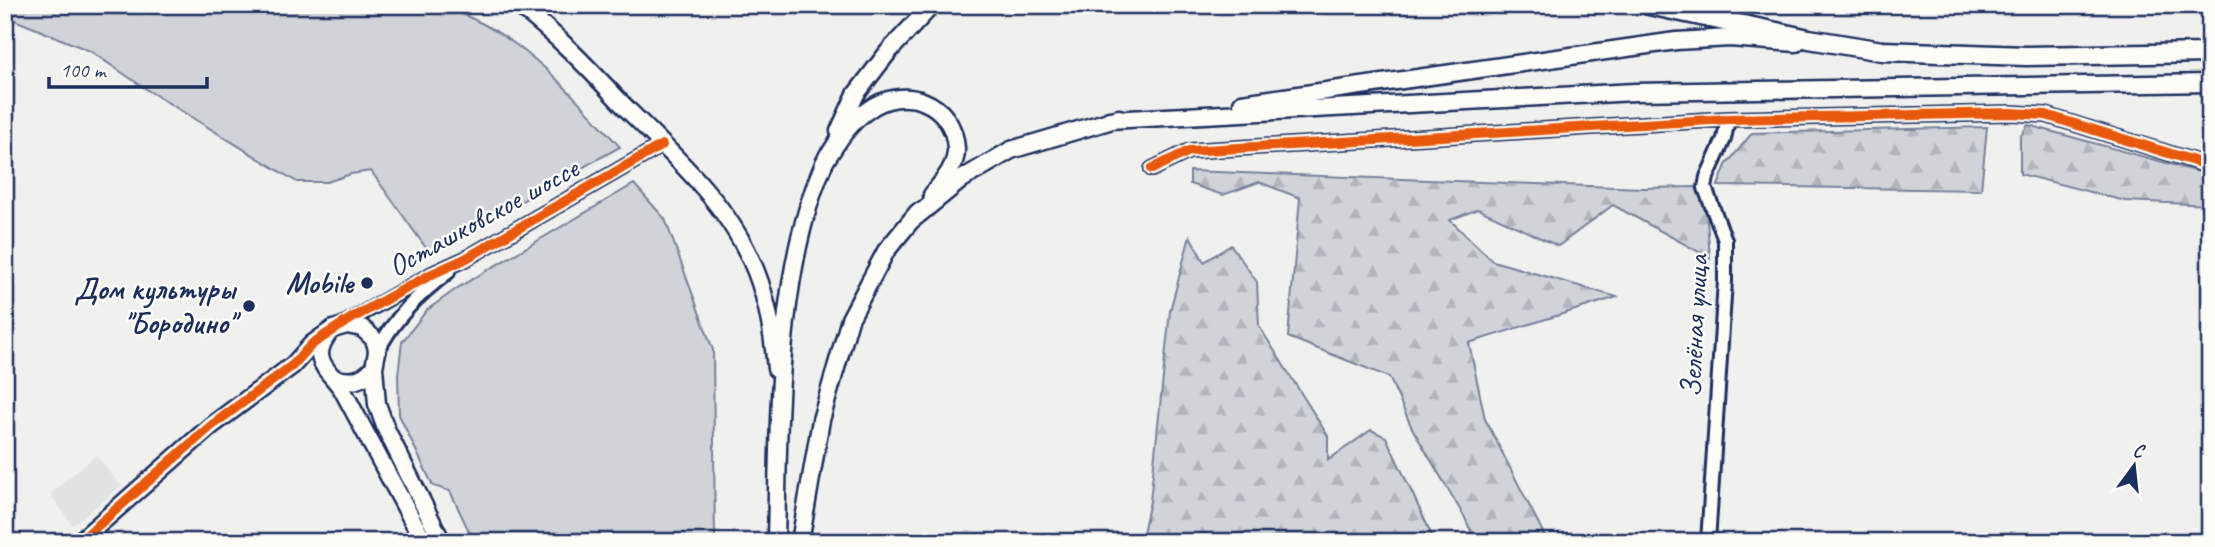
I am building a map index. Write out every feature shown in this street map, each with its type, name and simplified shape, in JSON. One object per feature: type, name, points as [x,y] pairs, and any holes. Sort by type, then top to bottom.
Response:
[{"type":"main road","points":[[518,5],[560,40],[695,179],[730,223],[751,259],[766,301],[780,419]]},
{"type":"main road","points":[[776,542],[780,419],[791,283],[804,220],[824,163],[856,94],[889,51],[932,5]]},
{"type":"main road","points":[[1649,5],[1809,40],[1882,51]]},
{"type":"main road","points":[[914,219],[962,180],[1011,150],[1109,120],[1676,41],[1730,38],[1882,51],[2026,56],[2205,53]]},
{"type":"main road","points":[[1109,120],[1635,92],[2205,80]]},
{"type":"main road","points":[[800,542],[821,420],[850,319],[886,251],[945,179],[952,166],[956,148],[942,113],[931,103],[909,97],[888,100],[870,108],[846,128],[824,163]]},
{"type":"main road","points":[[79,542],[211,426],[293,365],[312,344],[334,330],[348,325],[362,328],[373,338],[377,404],[386,429],[442,542]]},
{"type":"main road","points":[[334,330],[321,347],[321,361],[424,542]]},
{"type":"main road","points":[[293,365],[310,363],[342,381],[357,381],[369,373],[375,359]]},
{"type":"street","points":[[1152,169],[1189,151],[1728,119],[2011,113],[2046,115],[2210,166]]},
{"type":"street","name":"Зелёная улица","points":[[1708,542],[1725,281],[1725,240],[1705,188],[1707,177],[1724,139],[1728,119]]},
{"type":"street","name":"Осташковское шоссе","points":[[334,330],[432,274],[465,259],[662,145]]},
{"type":"street","name":"Осташковское шоссе","points":[[375,359],[395,321],[407,307],[420,293],[465,259]]},
{"type":"shaded area","points":[[96,455],[121,486],[73,525],[50,494]]},
{"type":"green space","points":[[5,5],[419,5],[452,11],[493,30],[533,58],[570,92],[620,147],[429,252],[371,171],[327,182],[297,182],[149,91],[90,51],[5,16]]},
{"type":"green space","points":[[2028,125],[2210,175],[2210,205],[2125,201],[2020,174],[2020,137]]},
{"type":"green space","points":[[1987,127],[1981,190],[1718,186],[1726,165],[1752,133]]},
{"type":"green space","points":[[1190,171],[1642,188],[1695,187],[1705,196],[1710,258],[1613,205],[1558,246],[1478,209],[1450,220],[1493,261],[1617,297],[1469,343],[1485,419],[1548,542],[1476,542],[1465,518],[1412,428],[1389,377],[1288,337],[1300,198],[1259,182],[1223,195],[1190,184]]},
{"type":"green space","points":[[634,184],[665,219],[713,350],[715,542],[474,542],[450,491],[433,486],[399,415],[398,375],[402,342],[427,310],[459,287]]},
{"type":"green space","points":[[1190,236],[1204,262],[1231,245],[1257,282],[1259,326],[1328,436],[1328,460],[1371,430],[1386,437],[1435,542],[1141,542],[1150,501],[1170,311]]},
{"type":"cycle path","points":[[1152,169],[1189,151],[1728,119],[2011,113],[2046,115],[2210,166]]},
{"type":"cycle path","points":[[79,542],[211,426],[293,365],[312,344],[352,318],[465,259],[662,145]]},
{"type":"place","name":"Mobile","points":[[367,283]]},
{"type":"place","name":"Дом культуры \"Бородино\"","points":[[249,306]]}]
